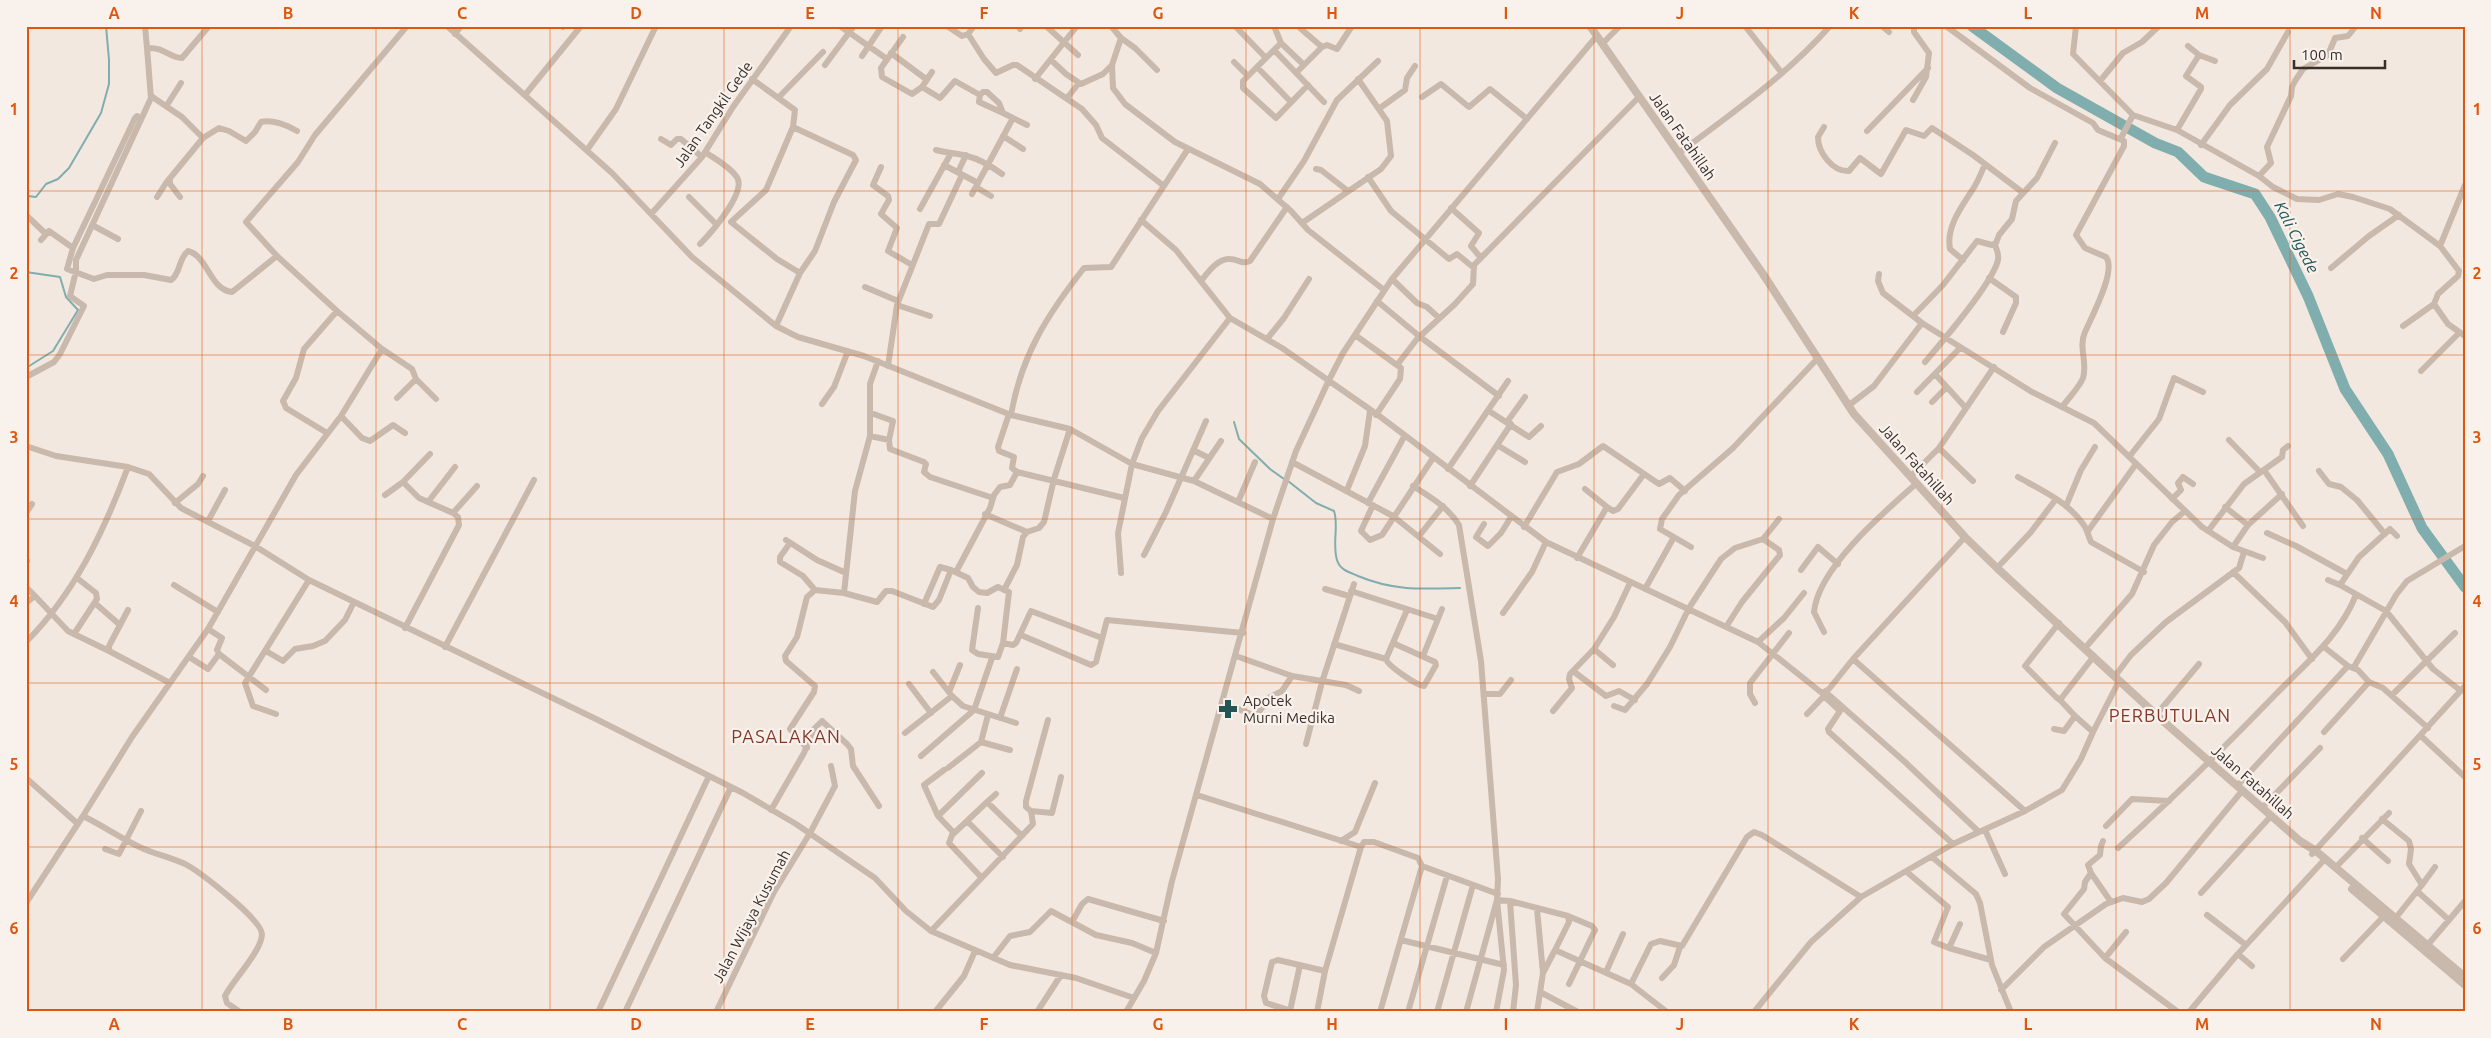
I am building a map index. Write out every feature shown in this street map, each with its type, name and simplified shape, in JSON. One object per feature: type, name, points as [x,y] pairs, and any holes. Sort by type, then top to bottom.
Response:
[{"type":"street","points":[[26,377],[54,362],[60,354],[84,306],[70,296],[78,254],[88,228],[151,96],[145,26]]},
{"type":"street","points":[[147,48],[158,47],[178,58],[182,58],[209,26]]},
{"type":"street","points":[[407,26],[315,135],[298,162],[246,220],[277,256],[337,311],[382,349],[412,369],[416,379],[436,399]]},
{"type":"street","points":[[447,26],[587,150],[652,213],[692,258],[776,326],[798,337],[848,350],[878,361],[1010,415],[1070,429],[1132,464],[1194,481],[1273,519]]},
{"type":"street","points":[[455,34],[461,26]]},
{"type":"street","points":[[525,96],[581,26]]},
{"type":"street","points":[[587,150],[616,109],[656,26]]},
{"type":"street","name":"Jalan Tangkil Gede","points":[[652,213],[704,155],[752,79],[791,26]]},
{"type":"street","points":[[840,26],[868,47],[889,56],[926,79]]},
{"type":"street","points":[[825,65],[854,26]]},
{"type":"street","points":[[862,56],[882,26]]},
{"type":"street","points":[[947,26],[960,36],[968,34],[974,26]]},
{"type":"street","points":[[1046,26],[1078,55]]},
{"type":"street","points":[[1035,79],[1077,26]]},
{"type":"street","points":[[1111,26],[1121,38],[1135,48],[1156,70]]},
{"type":"street","points":[[1296,73],[1322,47],[1327,45],[1337,49],[1352,26]]},
{"type":"street","name":"Jalan Fatahillah","points":[[1590,26],[1788,311],[1848,406],[1916,484],[1965,537],[1997,568],[2059,623],[2156,715],[2308,847],[2384,916],[2393,921]]},
{"type":"street","points":[[1602,44],[1620,26]]},
{"type":"street","points":[[1745,26],[1781,72]]},
{"type":"street","points":[[1679,153],[1766,86],[1812,47],[1830,26]]},
{"type":"street","points":[[1882,26],[1889,32]]},
{"type":"street","points":[[1913,100],[1928,68],[1928,49],[1914,32],[1914,26]]},
{"type":"street","points":[[1946,26],[2030,88],[2093,123],[2098,130],[2123,136]]},
{"type":"street","points":[[2076,26],[2073,54],[2132,116],[2177,130],[2259,176],[2273,187],[2297,199],[2319,200],[2338,194],[2373,203],[2399,216],[2440,246],[2457,267],[2459,274],[2438,294],[2434,304],[2403,326]]},
{"type":"street","points":[[2259,176],[2271,163],[2266,147],[2291,96],[2292,86],[2308,66],[2328,55],[2335,38],[2348,36],[2356,26]]},
{"type":"street","points":[[1236,27],[1266,58]]},
{"type":"street","points":[[1273,27],[1281,43],[1304,65]]},
{"type":"street","points":[[2100,81],[2123,53],[2142,42],[2156,27]]},
{"type":"street","points":[[1300,28],[1322,47]]},
{"type":"street","points":[[2201,145],[2230,105],[2266,68],[2288,32]]},
{"type":"street","points":[[968,34],[996,73],[1013,65],[1068,98],[1093,120],[1102,138],[1164,186]]},
{"type":"street","points":[[903,37],[881,68],[882,77],[909,94],[922,87],[932,72]]},
{"type":"street","points":[[1126,1012],[1144,981],[1156,953],[1172,881],[1273,519],[1292,462],[1328,382],[1354,335],[1392,279],[1596,37]]},
{"type":"street","points":[[1121,38],[1112,65],[1113,88],[1126,104],[1166,136],[1188,149],[1249,178],[1278,199],[1302,223],[1384,290]]},
{"type":"street","points":[[1281,43],[1248,76],[1242,84],[1243,88],[1274,118],[1308,85]]},
{"type":"street","points":[[2188,46],[2199,55],[2215,61]]},
{"type":"street","points":[[1274,50],[1324,102]]},
{"type":"street","points":[[779,97],[823,52]]},
{"type":"street","points":[[2177,130],[2201,89],[2201,87],[2186,76],[2199,55]]},
{"type":"street","points":[[1051,60],[1079,83]]},
{"type":"street","points":[[1278,199],[1304,161],[1337,100],[1378,61]]},
{"type":"street","points":[[1234,62],[1248,76]]},
{"type":"street","points":[[1068,98],[1079,83],[1097,78],[1112,65]]},
{"type":"street","points":[[1380,108],[1405,90],[1407,78],[1415,66]]},
{"type":"street","points":[[1257,68],[1291,102]]},
{"type":"street","points":[[1867,131],[1928,68]]},
{"type":"street","points":[[752,79],[795,110],[793,127],[778,168],[766,190],[731,222],[777,259],[800,274]]},
{"type":"street","points":[[1302,223],[1368,176],[1381,169],[1391,156],[1386,121],[1380,108],[1358,79]]},
{"type":"street","points":[[922,87],[940,98],[955,81],[980,95]]},
{"type":"street","points":[[167,105],[181,84]]},
{"type":"street","points":[[1422,97],[1441,84],[1469,107],[1490,90],[1527,119]]},
{"type":"street","points":[[1004,113],[999,103],[986,92],[980,95],[978,100],[981,104],[1027,125]]},
{"type":"street","points":[[151,96],[167,105],[203,138]]},
{"type":"street","points":[[1397,365],[1419,336],[1473,284],[1474,268],[1481,258],[1639,97]]},
{"type":"street","points":[[2063,406],[2083,377],[2085,363],[2082,339],[2102,297],[2109,263],[2106,257],[2086,248],[2076,235],[2124,146],[2123,136],[2132,116]]},
{"type":"street","points":[[972,194],[1013,118]]},
{"type":"street","points":[[157,197],[203,138],[219,128],[229,131],[246,141],[254,134],[261,122],[267,121],[297,131]]},
{"type":"street","points":[[776,326],[800,274],[815,251],[834,202],[856,160],[853,155],[793,127]]},
{"type":"street","points":[[1824,127],[1818,140],[1821,152],[1826,160],[1847,171],[1860,158],[1882,174],[1907,130],[1924,136],[1933,129],[2022,192]]},
{"type":"street","points":[[1003,136],[1023,148]]},
{"type":"street","points":[[662,138],[671,145],[677,139],[681,139],[738,178],[734,201],[717,225],[700,244]]},
{"type":"street","points":[[1925,362],[1988,278],[1998,259],[1995,245],[2012,219],[2016,201],[2022,192],[2037,178],[2055,143]]},
{"type":"street","points":[[1124,498],[1054,479],[1016,472],[1012,468],[1014,456],[999,451],[998,448],[1010,415],[1014,394],[1025,361],[1053,307],[1084,268],[1111,267],[1188,149]]},
{"type":"street","points":[[936,150],[950,154],[966,155],[987,164],[1002,174]]},
{"type":"street","points":[[920,209],[922,199],[931,180],[950,154]]},
{"type":"street","points":[[888,366],[897,303],[929,224],[939,224],[966,155]]},
{"type":"street","points":[[944,164],[960,173],[991,196]]},
{"type":"street","points":[[1962,260],[1950,250],[1950,238],[1959,209],[1972,192],[1985,164]]},
{"type":"street","points":[[881,167],[873,185],[888,196],[881,214],[897,228],[888,251],[912,265]]},
{"type":"street","points":[[1316,169],[1321,170],[1348,191]]},
{"type":"street","points":[[1368,176],[1391,211],[1448,259],[1457,254],[1474,268]]},
{"type":"street","points":[[170,178],[172,187],[180,197]]},
{"type":"street","points":[[2440,246],[2465,185]]},
{"type":"street","points":[[689,197],[717,225]]},
{"type":"street","points":[[1201,281],[1214,266],[1228,259],[1248,263],[1286,207]]},
{"type":"street","points":[[1451,208],[1480,234],[1471,246],[1481,258]]},
{"type":"street","points":[[26,215],[46,234]]},
{"type":"street","points":[[2331,268],[2369,236],[2399,216]]},
{"type":"street","points":[[1141,220],[1164,238],[1230,318],[1267,339],[1373,413],[1524,527],[1546,542],[1577,558],[1690,608],[1758,642],[1772,652],[1905,762],[1982,831],[2005,874]]},
{"type":"street","points":[[88,228],[74,248],[67,268],[75,274],[94,279],[107,275],[144,275],[171,280],[177,273],[181,259],[188,251],[195,255],[220,286],[232,292],[277,256]]},
{"type":"street","points":[[88,228],[118,239]]},
{"type":"street","points":[[41,240],[49,231],[74,248]]},
{"type":"street","points":[[1913,316],[1929,296],[1943,285],[1977,240],[1995,245]]},
{"type":"street","points":[[1879,274],[1880,288],[1922,323],[2032,392],[2063,406],[2101,429],[2172,499],[2208,531],[2233,547],[2263,558]]},
{"type":"street","points":[[1267,339],[1284,318],[1308,278]]},
{"type":"street","points":[[1988,278],[2016,297],[2016,303],[2003,332]]},
{"type":"street","points":[[1392,279],[1417,303],[1427,306],[1439,318]]},
{"type":"street","points":[[865,287],[897,303],[930,316]]},
{"type":"street","points":[[1377,301],[1419,336],[1499,396]]},
{"type":"street","points":[[2421,370],[2462,335],[2448,324],[2434,304]]},
{"type":"street","points":[[327,433],[286,408],[283,401],[296,378],[304,349],[337,311]]},
{"type":"street","points":[[1121,572],[1118,537],[1124,498],[1132,464],[1149,424],[1230,318]]},
{"type":"street","points":[[1848,406],[1874,386],[1922,323]]},
{"type":"street","points":[[1347,490],[1365,446],[1373,413],[1400,379],[1401,368],[1354,335]]},
{"type":"street","points":[[1917,392],[1960,348]]},
{"type":"street","points":[[26,903],[132,737],[208,629],[296,475],[341,416],[382,349]]},
{"type":"street","points":[[822,404],[834,387],[848,350]]},
{"type":"street","points":[[1690,547],[1661,530],[1659,525],[1664,515],[1684,490],[1733,448],[1818,358]]},
{"type":"street","points":[[844,593],[855,491],[870,436],[870,384],[878,361]]},
{"type":"street","points":[[1910,477],[1939,448],[1965,407],[1994,367]]},
{"type":"street","points":[[1935,374],[1965,407]]},
{"type":"street","points":[[2128,457],[2159,419],[2174,378],[2203,392]]},
{"type":"street","points":[[397,398],[416,379]]},
{"type":"street","points":[[1448,469],[1508,381]]},
{"type":"street","points":[[1932,402],[1947,386]]},
{"type":"street","points":[[1470,486],[1497,445],[1525,396]]},
{"type":"street","points":[[1489,411],[1531,437],[1542,426]]},
{"type":"street","points":[[871,413],[893,421],[890,449],[924,462],[926,464],[924,472],[930,477],[993,498]]},
{"type":"street","points":[[341,416],[362,438],[370,441],[393,425],[405,433]]},
{"type":"street","points":[[1144,555],[1166,512],[1206,422]]},
{"type":"street","points":[[1004,590],[1017,565],[1023,539],[1027,532],[1043,525],[1054,479],[1070,429]]},
{"type":"street","points":[[870,436],[890,440]]},
{"type":"street","points":[[1404,437],[1370,504],[1361,528],[1362,534],[1368,540],[1376,539],[1382,535],[1433,458]]},
{"type":"street","points":[[2229,440],[2262,471],[2282,494],[2303,526]]},
{"type":"street","points":[[1194,481],[1221,441]]},
{"type":"street","points":[[1497,445],[1525,462]]},
{"type":"street","points":[[26,446],[56,456],[128,467],[149,474],[157,480],[174,503],[254,546],[309,580],[353,604],[709,776],[771,810],[810,833],[875,878],[906,911],[931,931],[975,951],[1021,968],[1061,975],[1134,998]]},
{"type":"street","points":[[1524,527],[1557,472],[1580,464],[1602,446],[1660,485],[1672,479],[1684,490]]},
{"type":"street","points":[[2208,531],[2244,484],[2282,457],[2283,450],[2288,446]]},
{"type":"street","points":[[1939,448],[1973,481]]},
{"type":"street","points":[[2066,506],[2080,470],[2095,448]]},
{"type":"street","points":[[1193,450],[1209,458]]},
{"type":"street","points":[[385,495],[403,482],[430,454]]},
{"type":"street","points":[[1238,502],[1255,462]]},
{"type":"street","points":[[1292,462],[1393,516],[1440,554]]},
{"type":"street","points":[[2088,531],[2136,464]]},
{"type":"street","points":[[26,642],[52,614],[76,578],[106,522],[128,467]]},
{"type":"street","points":[[428,502],[455,467]]},
{"type":"street","points":[[2319,471],[2329,484],[2341,487],[2357,500],[2385,534]]},
{"type":"street","points":[[846,574],[817,560],[788,542],[780,558],[780,562],[803,576],[815,590],[844,593],[877,602],[886,592],[892,591],[930,607],[936,604],[1000,486],[1010,485],[1016,472]]},
{"type":"street","points":[[1584,489],[1613,511],[1618,509],[1644,474]]},
{"type":"street","points":[[174,503],[198,484],[203,476]]},
{"type":"street","points":[[2172,499],[2181,490],[2178,483],[2183,477],[2193,484]]},
{"type":"street","points":[[2018,478],[2066,506],[2088,531],[2090,541],[2144,572]]},
{"type":"street","points":[[445,647],[534,480]]},
{"type":"street","points":[[403,482],[414,494],[453,513],[459,520],[454,538],[405,628]]},
{"type":"street","points":[[1824,632],[1814,617],[1814,609],[1824,585],[1838,564],[1878,518],[1916,484]]},
{"type":"street","points":[[453,513],[477,486]]},
{"type":"street","points":[[1413,486],[1443,506],[1453,515],[1459,525],[1487,694],[1504,965],[1502,988],[1496,1012]]},
{"type":"street","points":[[208,522],[225,490]]},
{"type":"street","points":[[2233,547],[2248,525],[2282,494]]},
{"type":"street","points":[[1997,568],[2031,532],[2056,499]]},
{"type":"street","points":[[26,513],[32,504]]},
{"type":"street","points":[[1420,536],[1443,506]]},
{"type":"street","points":[[1577,558],[1607,507]]},
{"type":"street","points":[[2225,508],[2248,525]]},
{"type":"street","points":[[2085,648],[2132,594],[2144,572],[2154,545],[2172,522],[2185,511]]},
{"type":"street","points":[[985,514],[1027,532]]},
{"type":"street","points":[[1484,524],[1476,537],[1488,546],[1501,532],[1511,516]]},
{"type":"street","points":[[1614,706],[1625,710],[1635,700],[1670,647],[1690,608],[1725,554],[1735,548],[1763,539],[1779,519]]},
{"type":"street","points":[[2340,585],[2359,557],[2385,534],[2392,529],[2397,536]]},
{"type":"street","points":[[2267,533],[2296,546],[2347,574]]},
{"type":"street","points":[[1645,589],[1674,537]]},
{"type":"street","points":[[1808,714],[1853,659],[1965,537]]},
{"type":"street","points":[[1726,627],[1742,602],[1780,555],[1779,550],[1763,539]]},
{"type":"street","points":[[1503,613],[1532,572],[1546,542]]},
{"type":"street","points":[[2001,990],[2044,947],[2111,902],[2123,898],[2142,902],[2152,896],[2239,788],[2351,667],[2407,581],[2453,551],[2465,546]]},
{"type":"street","points":[[1801,570],[1818,548],[1838,564]]},
{"type":"street","points":[[1754,1012],[1811,942],[1861,897],[1953,844],[2025,811],[2066,787],[2117,679],[2131,655],[2166,622],[2241,565],[2244,552]]},
{"type":"street","points":[[924,604],[940,567],[968,578],[973,587],[979,592],[987,593],[998,587],[1004,590],[1010,595],[1003,643],[1000,654],[992,658],[972,650],[978,608]]},
{"type":"street","points":[[2233,572],[2285,622],[2312,659]]},
{"type":"street","points":[[74,634],[96,604],[96,592],[76,578]]},
{"type":"street","points":[[276,714],[253,706],[244,683],[309,580]]},
{"type":"street","points":[[2314,853],[2463,688],[2436,671],[2386,611],[2328,580]]},
{"type":"street","points":[[1552,711],[1572,688],[1569,679],[1573,671],[1594,649],[1614,617],[1630,583]]},
{"type":"street","points":[[1306,744],[1322,682],[1354,584]]},
{"type":"street","points":[[174,585],[218,612]]},
{"type":"street","points":[[26,588],[68,631],[170,683]]},
{"type":"street","points":[[1326,589],[1350,593],[1438,619]]},
{"type":"street","points":[[807,748],[790,728],[814,692],[815,686],[788,663],[785,656],[797,637],[808,597],[815,590]]},
{"type":"street","points":[[1758,642],[1784,618],[1804,593]]},
{"type":"street","points":[[2118,848],[2210,763],[2324,648],[2342,623],[2356,595]]},
{"type":"street","points":[[26,603],[35,596]]},
{"type":"street","points":[[96,604],[120,625]]},
{"type":"street","points":[[266,650],[283,661],[294,649],[321,644],[343,622],[353,604]]},
{"type":"street","points":[[1424,656],[1442,609]]},
{"type":"street","points":[[109,651],[109,646],[128,610]]},
{"type":"street","points":[[1386,660],[1407,610]]},
{"type":"street","points":[[1003,643],[1013,645],[1021,635],[1031,611],[1102,638]]},
{"type":"street","points":[[1021,635],[1091,665],[1096,662],[1107,620],[1242,633]]},
{"type":"street","points":[[2059,623],[2025,666],[2093,732]]},
{"type":"street","points":[[208,629],[222,638],[218,648],[219,654],[266,690]]},
{"type":"street","points":[[1755,703],[1750,694],[1750,684],[1772,652],[1789,633]]},
{"type":"street","points":[[2392,695],[2455,633]]},
{"type":"street","points":[[1334,644],[1386,660],[1388,664],[1399,670],[1405,677],[1423,686],[1436,665],[1435,662],[1393,643]]},
{"type":"street","points":[[2324,648],[2369,682],[2384,688],[2428,728]]},
{"type":"street","points":[[1594,649],[1613,665]]},
{"type":"street","points":[[189,657],[208,669],[219,654]]},
{"type":"street","points":[[1236,656],[1292,676],[1346,685],[1359,691]]},
{"type":"street","points":[[2060,700],[2094,656]]},
{"type":"street","points":[[921,756],[974,710],[992,658]]},
{"type":"street","points":[[1853,659],[2025,811]]},
{"type":"street","points":[[2156,715],[2199,664]]},
{"type":"street","points":[[905,733],[931,713],[951,694],[960,665]]},
{"type":"street","points":[[1000,718],[1017,668]]},
{"type":"street","points":[[1573,671],[1606,696],[1619,691],[1635,700]]},
{"type":"street","points":[[933,672],[963,706],[1016,723]]},
{"type":"street","points":[[1223,703],[1256,716],[1270,698],[1282,691],[1292,676]]},
{"type":"street","points":[[1487,694],[1502,694],[1511,680]]},
{"type":"street","points":[[2324,732],[2369,682]]},
{"type":"street","points":[[909,684],[931,713]]},
{"type":"street","points":[[1824,694],[1840,711],[1828,729],[1829,732],[1953,844]]},
{"type":"street","points":[[954,832],[938,816],[924,785],[981,742],[988,715]]},
{"type":"street","points":[[2054,730],[2064,731],[2075,716]]},
{"type":"street","points":[[1048,720],[1026,807],[1031,811],[1052,813],[1061,777]]},
{"type":"street","points":[[771,810],[807,748],[813,730],[823,721],[851,749],[853,766],[879,806]]},
{"type":"street","points":[[2421,736],[2465,777]]},
{"type":"street","points":[[981,742],[1010,750]]},
{"type":"street","points":[[2262,808],[2320,748]]},
{"type":"street","name":"Jalan Wijaya Kusumah","points":[[716,1012],[774,892],[810,833],[836,784],[831,766]]},
{"type":"street","points":[[938,816],[982,773]]},
{"type":"street","points":[[598,1012],[709,776]]},
{"type":"street","points":[[26,778],[78,824]]},
{"type":"street","points":[[1341,841],[1355,832],[1375,783]]},
{"type":"street","points":[[625,1012],[731,787]]},
{"type":"street","points":[[981,877],[950,846],[949,840],[954,832],[996,794]]},
{"type":"street","points":[[1197,795],[1361,847]]},
{"type":"street","points":[[2106,826],[2132,799],[2169,801]]},
{"type":"street","points":[[987,802],[1022,836]]},
{"type":"street","points":[[106,849],[119,854],[141,811]]},
{"type":"street","points":[[931,931],[1033,824],[1031,811]]},
{"type":"street","points":[[2335,868],[2362,838],[2389,813]]},
{"type":"street","points":[[83,816],[126,839],[194,870],[223,892],[260,928],[261,938],[251,957],[225,996],[227,1003],[240,1012]]},
{"type":"street","points":[[2201,893],[2271,816]]},
{"type":"street","points":[[2382,819],[2409,841],[2412,849],[2409,864],[2422,885]]},
{"type":"street","points":[[966,821],[1003,857]]},
{"type":"street","points":[[1662,978],[1674,965],[1680,947],[1747,837],[1754,832],[1762,835],[1861,897]]},
{"type":"street","points":[[2362,838],[2388,861]]},
{"type":"street","points":[[2104,841],[2100,846],[2100,855],[2088,865],[2111,902]]},
{"type":"street","points":[[1317,1012],[1325,971],[1364,842],[1374,842],[1411,854],[1418,858],[1422,866],[1473,885],[1501,899],[1568,916],[1595,928],[1568,984]]},
{"type":"street","points":[[1932,857],[1976,894],[1981,908],[1991,960],[2011,1012]]},
{"type":"street","points":[[2189,1012],[2238,954],[2323,861]]},
{"type":"street","name":"Jalan Fatahillah","points":[[2323,861],[2335,868],[2465,984]]},
{"type":"street","points":[[1380,1012],[1422,866]]},
{"type":"street","points":[[2393,921],[2418,892],[2435,866]]},
{"type":"street","points":[[1907,872],[1948,907],[1934,941],[1949,948],[1991,960]]},
{"type":"street","points":[[2091,872],[2085,882],[2084,889],[2064,912],[2075,927],[2105,958],[2178,1012]]},
{"type":"street","points":[[1408,1012],[1447,876]]},
{"type":"street","points":[[1437,1012],[1473,885]]},
{"type":"street","points":[[2418,892],[2448,920]]},
{"type":"street","points":[[1072,922],[1082,904],[1088,899],[1164,921]]},
{"type":"street","points":[[1466,1012],[1480,961],[1501,899]]},
{"type":"street","points":[[1501,899],[1516,985],[1513,1012]]},
{"type":"street","points":[[2425,948],[2465,901]]},
{"type":"street","points":[[1537,909],[1544,973]]},
{"type":"street","points":[[993,958],[1010,936],[1030,932],[1050,911],[1096,935],[1132,943],[1156,953]]},
{"type":"street","points":[[2207,915],[2246,945]]},
{"type":"street","points":[[1537,1012],[1544,973],[1569,922],[1568,916]]},
{"type":"street","points":[[2343,960],[2384,916]]},
{"type":"street","points":[[1949,948],[1960,924]]},
{"type":"street","points":[[2105,958],[2126,932]]},
{"type":"street","points":[[1606,972],[1623,934]]},
{"type":"street","points":[[1401,940],[1480,961],[1504,965]]},
{"type":"street","points":[[1632,984],[1651,944],[1660,941],[1680,947]]},
{"type":"street","name":"Jalan Fatahillah","points":[[2425,948],[2465,977]]},
{"type":"street","points":[[1555,950],[1632,984],[1667,1012]]},
{"type":"street","points":[[935,1012],[964,976],[975,951]]},
{"type":"street","points":[[2238,954],[2252,966]]},
{"type":"street","points":[[1300,965],[1293,1011],[1268,1004],[1265,1000],[1271,966],[1274,960],[1300,965],[1325,971]]},
{"type":"street","points":[[1037,1012],[1061,975]]},
{"type":"street","points":[[1540,992],[1578,1012]]},
{"type":"waterway","points":[[26,198],[28,196],[36,197],[46,184],[58,179],[69,168],[101,113],[109,84],[106,26]]},
{"type":"waterway","name":"Kali Cigede","points":[[1972,26],[2057,88],[2155,143],[2178,152],[2204,177],[2255,194],[2270,217],[2308,296],[2345,389],[2388,454],[2422,528],[2465,587]]},
{"type":"waterway","points":[[26,272],[60,277],[66,297],[78,310],[53,351],[26,368]]},
{"type":"waterway","points":[[1234,422],[1239,439],[1270,469],[1284,479]]},
{"type":"waterway","points":[[1288,481],[1316,503],[1334,511],[1337,560],[1345,570],[1371,581],[1396,587],[1420,589],[1460,588]]},
{"type":"waterway","points":[[26,877],[26,885]]},
{"type":"place","name":"Apotek Murni Medika","points":[[1228,709]]},
{"type":"district","name":"PERBUTULAN","points":[[2170,715]]},
{"type":"district","name":"PASALAKAN","points":[[786,736]]}]
